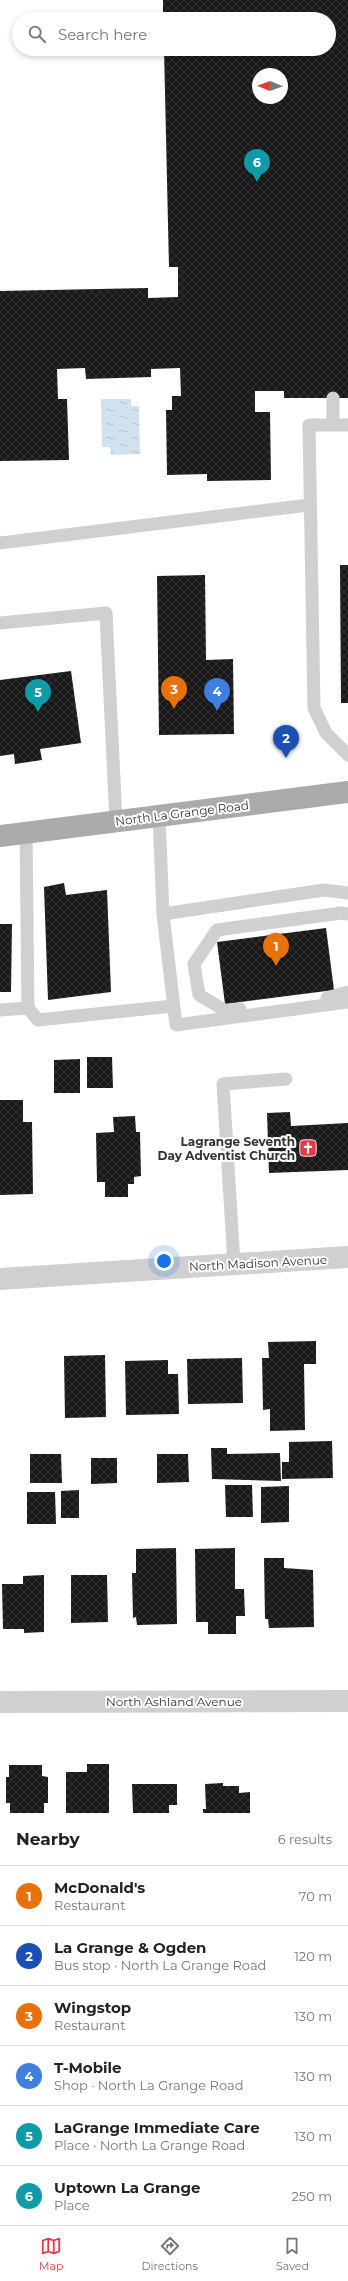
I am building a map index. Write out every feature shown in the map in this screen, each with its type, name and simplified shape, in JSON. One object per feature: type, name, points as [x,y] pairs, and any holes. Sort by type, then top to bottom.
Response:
[{"type":"main road","name":"North La Grange Road","points":[[11,837],[159,816],[348,792]]},
{"type":"street","name":"North Madison Avenue","points":[[0,1279],[348,1258]]},
{"type":"street","name":"North Ashland Avenue","points":[[0,1702],[348,1701]]},
{"type":"lane","points":[[333,398],[334,425]]},
{"type":"lane","points":[[348,425],[309,425],[309,505],[314,708],[326,733],[348,755]]},
{"type":"lane","points":[[0,543],[309,505]]},
{"type":"lane","points":[[0,623],[106,613],[116,822]]},
{"type":"lane","points":[[159,816],[163,914],[176,1025],[348,1002]]},
{"type":"lane","points":[[11,837],[28,1008],[38,1020],[173,1006]]},
{"type":"lane","points":[[163,914],[324,890],[348,893]]},
{"type":"lane","points":[[348,914],[342,913],[217,930],[194,964],[199,995],[226,1011],[334,997],[348,992]]},
{"type":"lane","points":[[0,1010],[28,1008]]},
{"type":"lane","points":[[234,1264],[223,1084],[286,1079]]},
{"type":"water","points":[[101,399],[131,399],[131,406],[139,406],[140,454],[111,455],[110,447],[102,447]]},
{"type":"building","points":[[163,0],[348,0],[348,398],[284,398],[284,391],[255,391],[255,412],[270,412],[271,480],[207,481],[207,474],[167,475],[166,410],[172,410],[172,396],[181,396],[180,368],[151,369],[151,377],[86,379],[85,368],[57,369],[58,399],[67,399],[69,460],[0,461],[0,291],[148,288],[148,298],[178,297],[178,267],[169,267],[164,56],[336,56],[336,12],[163,12]]},
{"type":"building","points":[[340,565],[348,565],[348,703],[341,703]]},
{"type":"building","points":[[205,575],[206,660],[233,659],[234,734],[159,735],[157,576]]},
{"type":"building","points":[[71,671],[81,743],[40,749],[42,760],[15,764],[14,754],[0,756],[0,680]]},
{"type":"building","points":[[64,883],[66,895],[107,890],[111,992],[48,1000],[44,887]]},
{"type":"building","points":[[0,924],[12,924],[11,992],[0,992]]},
{"type":"building","points":[[326,928],[334,990],[225,1004],[217,942]]},
{"type":"building","points":[[87,1057],[112,1057],[113,1088],[87,1088]]},
{"type":"building","points":[[80,1059],[80,1093],[54,1093],[54,1060]]},
{"type":"building","points":[[0,1100],[23,1100],[23,1122],[32,1122],[33,1194],[0,1195]]},
{"type":"building","name":"Lagrange Seventh Day Adventist Church","points":[[290,1112],[291,1126],[348,1123],[348,1170],[269,1173],[267,1113]]},
{"type":"building","points":[[135,1116],[136,1132],[140,1132],[141,1176],[134,1177],[134,1184],[128,1184],[128,1197],[105,1197],[105,1182],[97,1182],[96,1133],[114,1132],[113,1117]]},
{"type":"building","points":[[316,1341],[316,1364],[304,1364],[305,1430],[270,1431],[270,1409],[263,1410],[262,1358],[269,1358],[268,1342]]},
{"type":"building","points":[[105,1355],[106,1417],[65,1418],[64,1356]]},
{"type":"building","points":[[242,1358],[243,1403],[188,1404],[187,1359]]},
{"type":"building","points":[[168,1360],[168,1374],[178,1374],[179,1414],[126,1415],[125,1361]]},
{"type":"building","points":[[332,1441],[333,1478],[282,1479],[282,1462],[289,1462],[289,1442]]},
{"type":"building","points":[[211,1448],[227,1448],[227,1454],[280,1453],[281,1481],[212,1479]]},
{"type":"building","points":[[30,1454],[61,1454],[62,1483],[30,1483]]},
{"type":"building","points":[[157,1454],[188,1454],[189,1482],[157,1483]]},
{"type":"building","points":[[91,1458],[117,1458],[117,1483],[91,1484]]},
{"type":"building","points":[[225,1485],[252,1485],[253,1517],[226,1517]]},
{"type":"building","points":[[289,1486],[289,1522],[261,1523],[261,1487]]},
{"type":"building","points":[[79,1490],[79,1518],[61,1518],[61,1491]]},
{"type":"building","points":[[27,1492],[55,1492],[56,1524],[27,1524]]},
{"type":"building","points":[[176,1548],[177,1624],[137,1625],[136,1617],[133,1618],[132,1573],[136,1573],[136,1549]]},
{"type":"building","points":[[235,1548],[235,1589],[244,1589],[245,1616],[236,1616],[236,1634],[208,1634],[208,1622],[196,1622],[195,1549]]},
{"type":"building","points":[[264,1558],[284,1558],[284,1568],[313,1570],[314,1627],[269,1628],[268,1619],[265,1619]]},
{"type":"building","points":[[44,1575],[44,1632],[24,1633],[24,1629],[3,1629],[2,1584],[23,1584],[23,1576]]},
{"type":"building","points":[[71,1575],[107,1575],[108,1622],[71,1623]]},
{"type":"building","points":[[87,1764],[109,1764],[109,1813],[66,1813],[66,1772],[87,1772]]},
{"type":"building","points":[[9,1765],[42,1765],[42,1776],[48,1777],[48,1803],[44,1803],[44,1813],[10,1813],[10,1803],[6,1803],[6,1777],[9,1777]]},
{"type":"building","points":[[223,1783],[223,1786],[239,1786],[239,1793],[250,1792],[250,1813],[203,1813],[203,1809],[206,1809],[205,1784]]},
{"type":"building","points":[[132,1784],[177,1784],[177,1805],[169,1805],[169,1813],[133,1813]]},
{"type":"place","name":"Uptown La Grange","points":[[257,182]]},
{"type":"place","name":"Wingstop","points":[[174,709]]},
{"type":"place","name":"T-Mobile","points":[[217,711]]},
{"type":"place","name":"LaGrange Immediate Care","points":[[38,712]]},
{"type":"place","name":"La Grange & Ogden","points":[[286,758]]},
{"type":"place","name":"McDonald's","points":[[276,966]]},
{"type":"place","name":"Lagrange Seventh Day Adventist Church","points":[[308,1148]]}]
